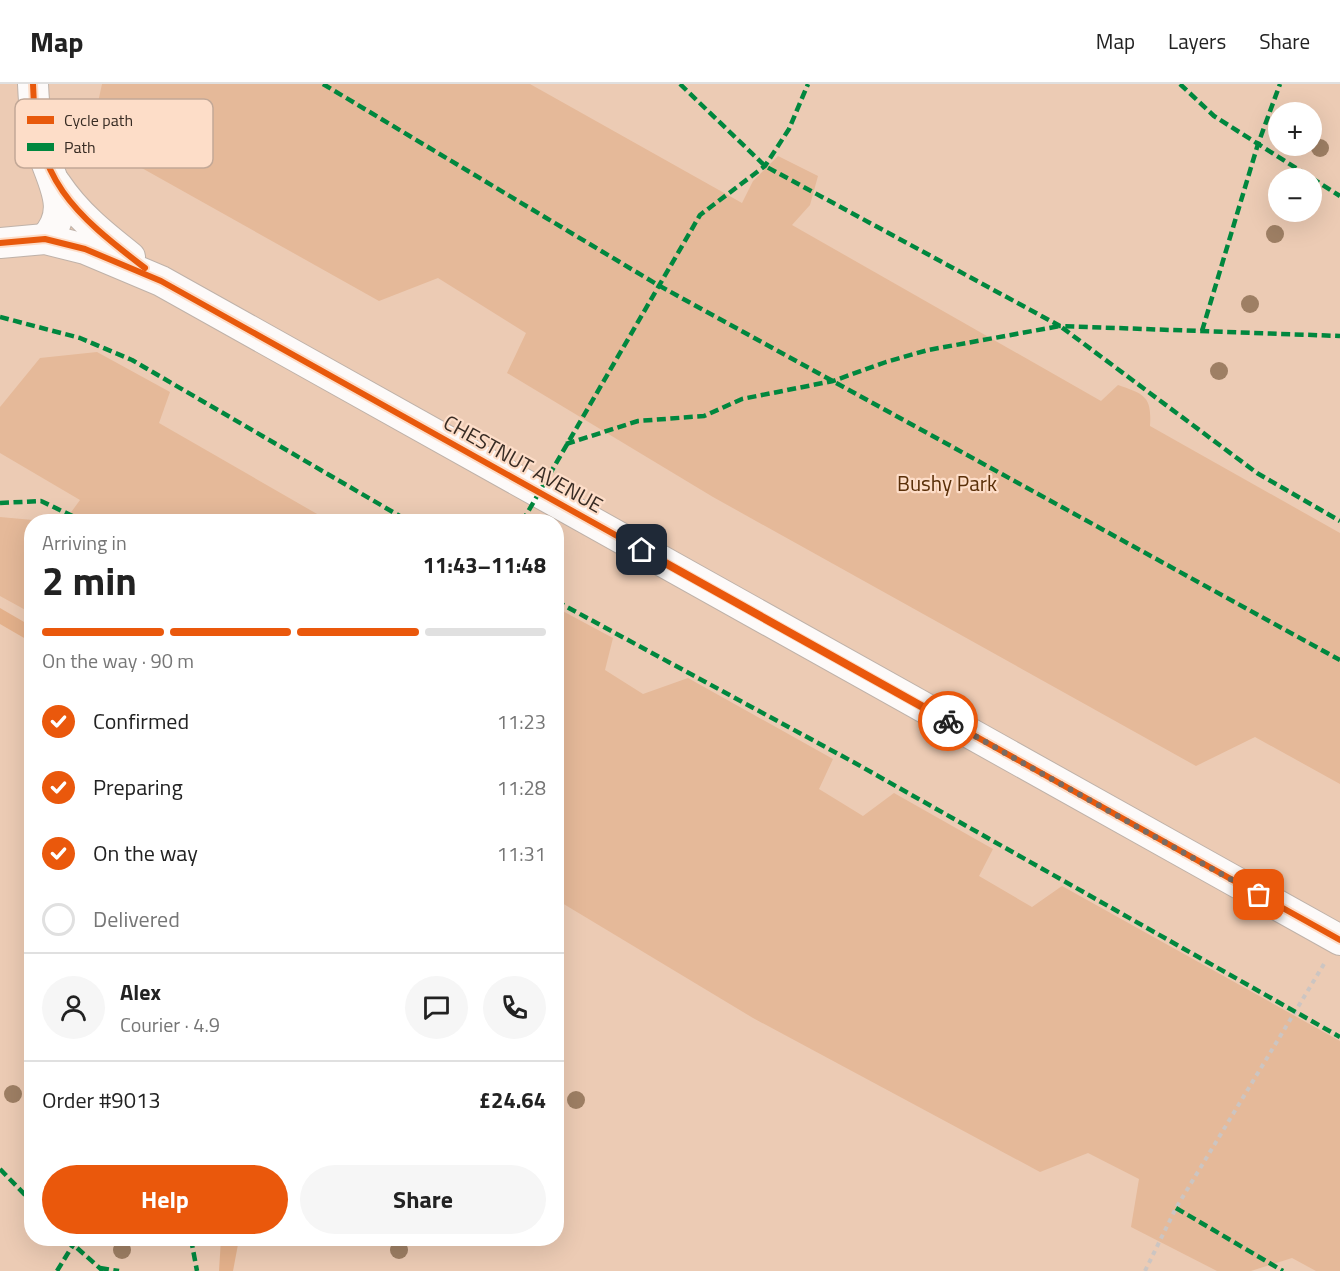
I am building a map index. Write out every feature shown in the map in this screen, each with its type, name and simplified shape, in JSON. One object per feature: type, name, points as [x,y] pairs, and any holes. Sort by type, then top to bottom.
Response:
[{"type":"street","name":"CHESTNUT AVENUE","points":[[33,84],[34,99]]},
{"type":"street","name":"CHESTNUT AVENUE","points":[[49,168],[67,201],[100,234],[161,281]]},
{"type":"street","name":"CHESTNUT AVENUE","points":[[45,239],[54,230],[60,214],[56,184]]},
{"type":"street","name":"CHESTNUT AVENUE","points":[[0,243],[45,239],[85,249],[161,281],[1339,940]]},
{"type":"path","points":[[1145,1271],[1176,1208],[1339,940]]},
{"type":"green space","name":"Bushy Park","points":[[0,84],[1340,84],[1340,1271],[0,1271]]},
{"type":"green space","points":[[102,84],[530,84],[742,203],[753,181],[778,156],[818,176],[810,205],[792,225],[1101,401],[1118,385],[1140,394],[1148,402],[1150,408],[1150,426],[1340,533],[1340,784],[1255,737],[1196,766],[713,497],[507,373],[526,333],[438,278],[379,301],[142,168],[213,168],[213,99],[99,99]]},
{"type":"green space","points":[[97,352],[170,392],[159,423],[317,514],[70,514],[80,500],[0,453],[0,407],[40,358]]},
{"type":"green space","points":[[0,517],[24,519],[24,609],[0,596]]},
{"type":"green space","points":[[564,612],[613,638],[605,670],[643,694],[688,678],[833,759],[819,789],[863,816],[894,793],[993,849],[979,876],[1032,907],[1062,886],[1340,1041],[1340,1271],[1316,1271],[1292,1258],[1251,1271],[1217,1271],[1131,1227],[1139,1179],[1088,1153],[1040,1172],[753,1018],[564,904]]},
{"type":"shaded area","points":[[0,608],[24,622],[24,638],[0,624]]},
{"type":"shaded area","points":[[221,1246],[238,1246],[233,1271],[219,1271]]},
{"type":"marked path","points":[[323,84],[658,285],[1340,660]]},
{"type":"marked path","points":[[680,84],[765,166],[1060,326],[1340,336]]},
{"type":"marked path","points":[[527,514],[700,215],[765,166],[789,129],[808,84]]},
{"type":"marked path","points":[[1180,84],[1214,116],[1340,196]]},
{"type":"marked path","points":[[1202,331],[1258,144],[1280,84]]},
{"type":"marked path","points":[[0,317],[80,338],[132,360],[396,514]]},
{"type":"marked path","points":[[566,444],[638,421],[704,416],[742,399],[833,381],[928,350],[1060,326],[1257,473],[1340,521]]},
{"type":"marked path","points":[[0,503],[41,501],[68,514]]},
{"type":"marked path","points":[[564,605],[855,763],[1340,1037]]},
{"type":"marked path","points":[[0,1169],[24,1194]]},
{"type":"marked path","points":[[1176,1208],[1283,1271]]},
{"type":"marked path","points":[[57,1271],[72,1246]]},
{"type":"marked path","points":[[75,1246],[103,1271]]},
{"type":"marked path","points":[[192,1246],[197,1271]]},
{"type":"marked path","points":[[100,1268],[119,1271]]},
{"type":"cycle path","points":[[33,84],[34,99]]},
{"type":"cycle path","points":[[49,168],[78,211],[97,230],[145,268]]},
{"type":"cycle path","points":[[0,243],[45,239],[85,249],[161,281],[1340,940]]},
{"type":"way so far","points":[[948,721],[1259,895]]},
{"type":"route","points":[[642,550],[948,721]]}]
